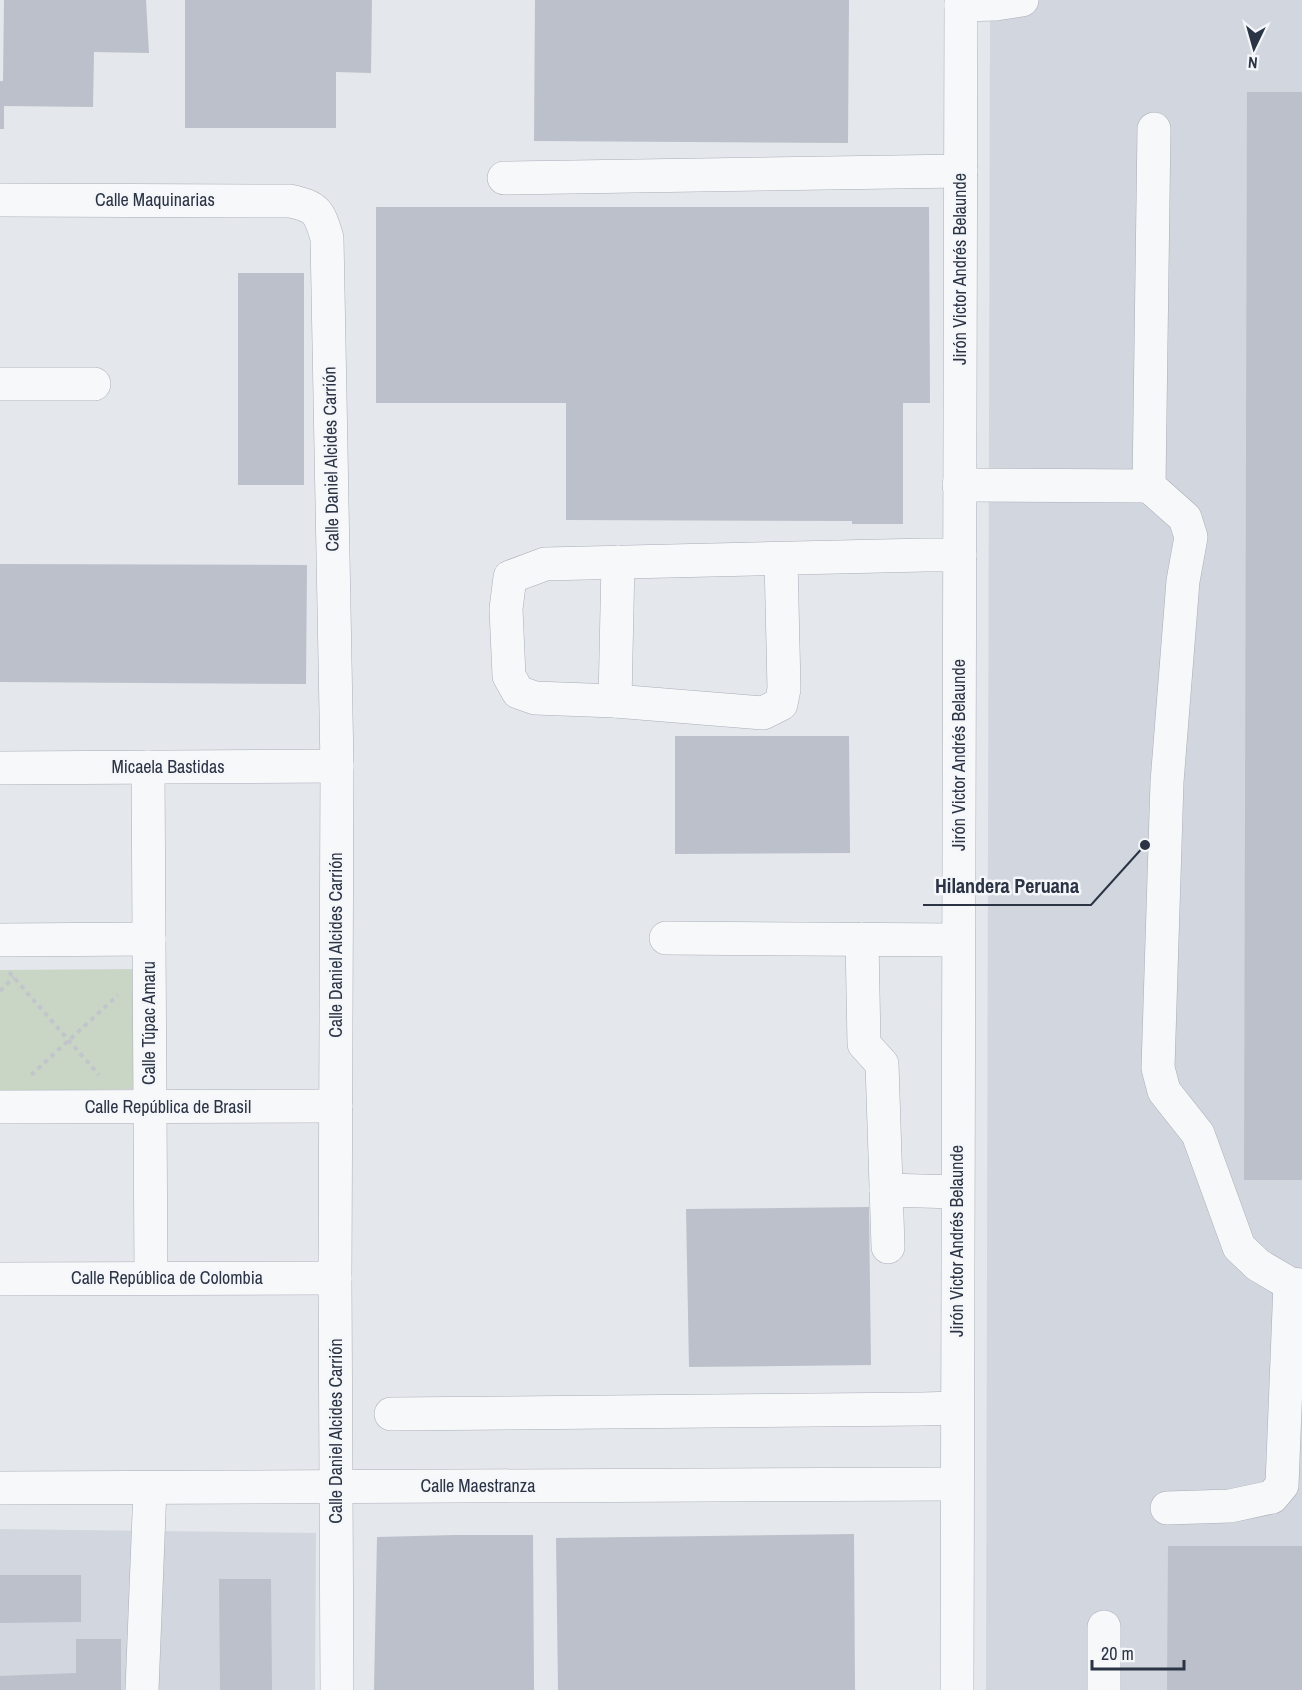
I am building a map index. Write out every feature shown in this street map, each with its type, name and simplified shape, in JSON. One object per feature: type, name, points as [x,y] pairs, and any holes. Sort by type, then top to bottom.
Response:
[{"type":"street","points":[[961,2],[996,4],[1022,0]]},
{"type":"street","name":"Jirón Victor Andrés Belaunde","points":[[957,1690],[961,2]]},
{"type":"street","points":[[1149,486],[1154,129]]},
{"type":"street","points":[[504,178],[961,171]]},
{"type":"street","name":"Calle Maquinarias","points":[[0,200],[279,200],[309,205]]},
{"type":"street","name":"Calle Daniel Alcides Carrión","points":[[309,205],[321,219],[327,237],[337,766],[335,1278],[337,1690]]},
{"type":"street","points":[[0,384],[94,384]]},
{"type":"street","points":[[959,485],[1149,486],[1185,518],[1191,537],[1183,581],[1167,782],[1158,1068],[1164,1091],[1198,1134],[1239,1247],[1258,1265],[1296,1285],[1282,1485],[1272,1497],[1230,1506],[1167,1508]]},
{"type":"street","points":[[781,559],[784,689],[781,704],[763,713],[615,701],[535,698],[518,692],[508,676],[506,609],[510,578],[545,564],[960,555]]},
{"type":"street","points":[[615,701],[618,562]]},
{"type":"street","name":"Micaela Bastidas","points":[[0,768],[337,766]]},
{"type":"street","name":"Calle Túpac Amaru","points":[[148,767],[149,952],[138,1107],[151,1278]]},
{"type":"street","points":[[666,938],[958,940]]},
{"type":"street","points":[[862,939],[864,1044],[882,1064],[888,1247]]},
{"type":"street","points":[[2,952],[149,952]]},
{"type":"street","name":"Calle República de Brasil","points":[[0,1107],[336,1106]]},
{"type":"street","points":[[886,1190],[957,1192]]},
{"type":"street","name":"Calle República de Colombia","points":[[0,1279],[335,1278]]},
{"type":"street","points":[[391,1414],[957,1408]]},
{"type":"street","name":"Calle Maestranza","points":[[0,1488],[957,1484]]},
{"type":"street","points":[[142,1690],[150,1488]]},
{"type":"street","points":[[1104,1627],[1104,1690]]},
{"type":"path","points":[[2,952],[13,978],[69,1041],[138,1107]]},
{"type":"path","points":[[30,1076],[69,1041],[149,952]]},
{"type":"shaded area","points":[[990,0],[1302,0],[1302,1690],[986,1690]]},
{"type":"shaded area","points":[[0,1529],[316,1533],[315,1690],[0,1690]]},
{"type":"green space","points":[[137,969],[139,1089],[0,1091],[0,970]]},
{"type":"building","points":[[4,0],[146,0],[149,53],[94,52],[93,107],[4,106],[4,129],[0,129]]},
{"type":"building","points":[[185,0],[372,0],[371,73],[336,72],[336,128],[185,128]]},
{"type":"building","points":[[535,0],[849,0],[848,143],[534,141]]},
{"type":"building","points":[[1247,92],[1302,92],[1302,1180],[1244,1180]]},
{"type":"building","points":[[376,207],[929,207],[930,403],[903,403],[903,524],[852,524],[852,521],[566,520],[566,403],[376,403]]},
{"type":"building","points":[[238,273],[304,273],[304,485],[238,485]]},
{"type":"building","points":[[0,564],[307,565],[306,684],[0,682]]},
{"type":"building","points":[[675,736],[849,736],[850,853],[675,854]]},
{"type":"building","points":[[869,1207],[871,1365],[689,1367],[686,1209]]},
{"type":"building","points":[[854,1534],[855,1690],[558,1690],[556,1538]]},
{"type":"building","points":[[533,1535],[534,1690],[374,1690],[377,1537]]},
{"type":"building","points":[[1168,1546],[1302,1546],[1302,1690],[1167,1690]]},
{"type":"building","points":[[0,1575],[81,1575],[81,1622],[0,1623]]},
{"type":"building","points":[[219,1579],[271,1579],[272,1690],[220,1690]]},
{"type":"building","points":[[76,1639],[121,1639],[121,1690],[0,1690],[0,1676],[76,1673]]},
{"type":"place","name":"Hilandera Peruana","points":[[1145,845]]}]
